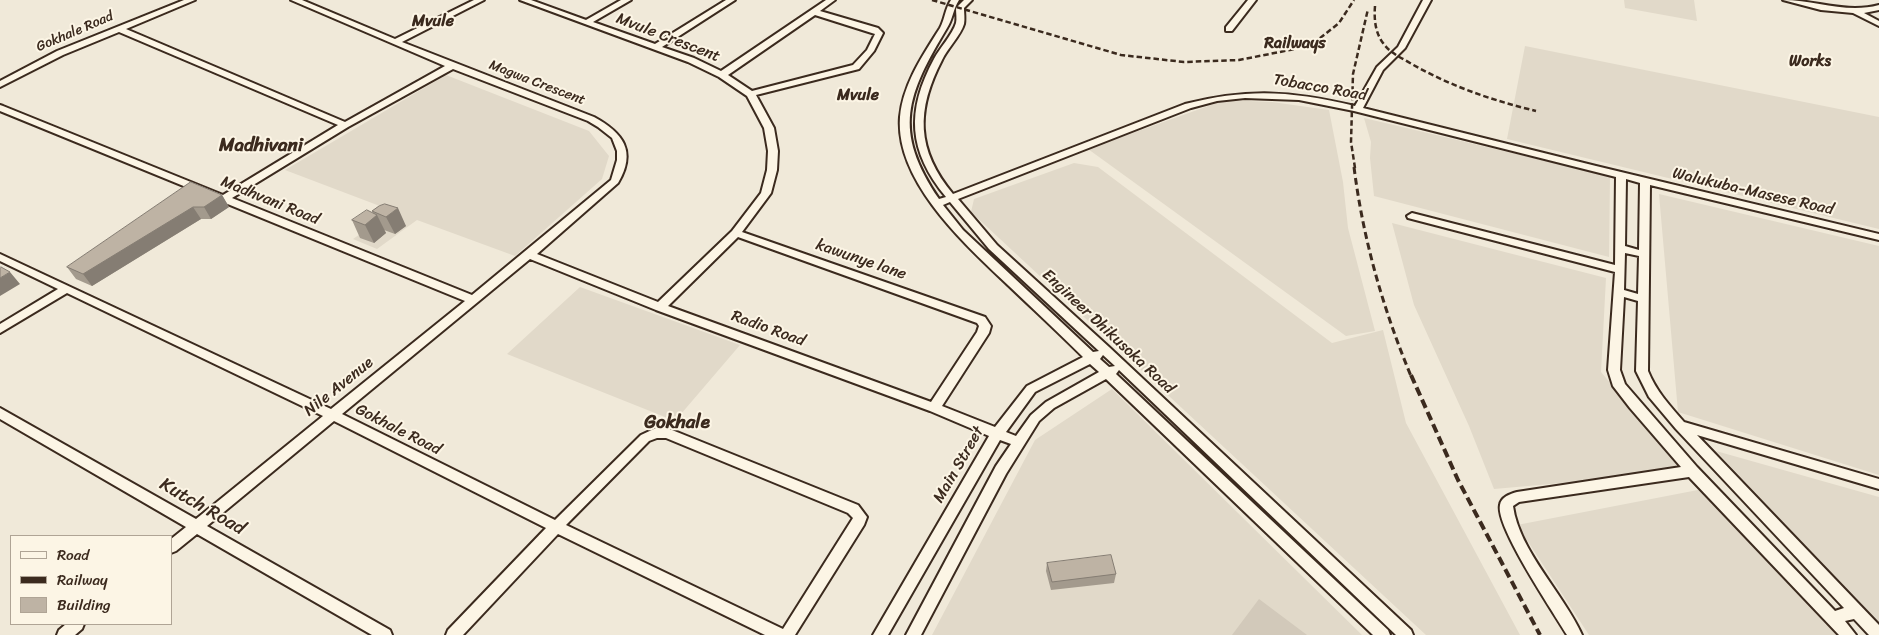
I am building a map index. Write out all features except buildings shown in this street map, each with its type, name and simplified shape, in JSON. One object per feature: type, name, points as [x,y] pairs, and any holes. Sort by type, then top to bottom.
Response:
[{"type":"street","name":"Gokhale Road","points":[[0,84],[60,53],[191,0]]},
{"type":"street","name":"Magwa Crescent","points":[[295,0],[452,66],[591,119],[606,126],[618,139],[624,153],[622,166],[616,181],[529,255]]},
{"type":"street","points":[[395,42],[480,0]]},
{"type":"street","name":"Mvule Crescent","points":[[526,0],[690,60],[722,75],[750,94],[760,108],[769,128],[773,151],[772,170],[766,193],[736,234],[660,307]]},
{"type":"street","points":[[586,23],[627,0]]},
{"type":"street","points":[[655,48],[731,0]]},
{"type":"street","points":[[722,75],[831,0]]},
{"type":"street","name":"Engineer Dhikusoka Road","points":[[955,0],[950,6],[947,22],[912,85],[904,110],[904,137],[910,157],[936,204],[959,232],[1383,635]]},
{"type":"street","name":"Engineer Dhikusoka Road","points":[[968,0],[960,8],[960,24],[929,76],[922,96],[919,121],[926,161],[936,178],[993,247],[1106,350],[1406,635]]},
{"type":"street","points":[[1229,29],[1252,0]]},
{"type":"street","points":[[1358,110],[1362,98],[1380,68],[1401,48],[1427,0]]},
{"type":"street","points":[[1787,0],[1853,11],[1870,10],[1879,7]]},
{"type":"street","points":[[1853,11],[1879,24]]},
{"type":"street","points":[[750,94],[856,67],[862,62],[878,38],[879,33],[875,30],[814,12]]},
{"type":"street","points":[[119,29],[345,125]]},
{"type":"street","points":[[224,199],[345,125],[452,66]]},
{"type":"street","name":"Tobacco Road","points":[[936,204],[1188,106],[1212,98],[1229,95],[1266,93],[1316,100],[1621,175]]},
{"type":"street","name":"Madhvani Road","points":[[0,108],[473,300]]},
{"type":"street","points":[[1621,175],[1620,270],[1614,370],[1620,386],[1634,405],[1692,471],[1849,635]]},
{"type":"street","name":"Walukuba-Masese Road","points":[[1621,175],[1879,237]]},
{"type":"street","points":[[1645,181],[1642,254],[1642,371],[1647,384],[1680,426],[1879,635]]},
{"type":"street","points":[[1412,216],[1620,270]]},
{"type":"street","name":"kawunye lane","points":[[736,234],[975,317],[985,326],[983,333],[934,408]]},
{"type":"street","points":[[1619,248],[1642,254]]},
{"type":"street","name":"Nile Avenue","points":[[172,546],[529,255]]},
{"type":"street","name":"Radio Road","points":[[529,255],[660,307],[934,408],[996,435],[1018,442]]},
{"type":"street","name":"Gokhale Road","points":[[0,257],[332,415],[556,527],[780,635]]},
{"type":"street","points":[[0,329],[67,288]]},
{"type":"street","points":[[1618,292],[1643,299]]},
{"type":"street","name":"Main Street","points":[[880,635],[996,435],[1030,389],[1106,350]]},
{"type":"street","points":[[913,635],[1001,470],[1035,418],[1050,405],[1120,365]]},
{"type":"street","name":"Kutch Road","points":[[0,413],[385,635]]},
{"type":"street","points":[[1680,426],[1879,484]]},
{"type":"street","points":[[453,635],[556,527],[645,438],[656,433],[667,433],[853,509],[860,517],[857,525],[787,635]]},
{"type":"street","points":[[1575,635],[1515,534],[1506,513],[1506,506],[1509,501],[1517,497],[1692,471]]},
{"type":"street","points":[[1732,511],[1755,504]]},
{"type":"street","points":[[1833,618],[1856,611]]},
{"type":"street","points":[[64,635],[77,625]]},
{"type":"shaded area","points":[[1624,0],[1694,0],[1697,21],[1625,8]]},
{"type":"shaded area","points":[[1525,46],[1879,117],[1879,229],[1507,139]]},
{"type":"shaded area","points":[[446,75],[589,131],[609,156],[602,179],[515,256],[417,220],[377,249],[353,239],[393,211],[285,170]]},
{"type":"shaded area","points":[[1225,100],[1272,102],[1329,110],[1343,182],[1348,228],[1375,331],[1346,336],[1088,149]]},
{"type":"shaded area","points":[[1364,118],[1610,176],[1609,257],[1374,196],[1370,158],[1371,142]]},
{"type":"shaded area","points":[[1074,163],[1098,167],[1332,343],[1383,330],[1406,423],[1520,635],[1426,635],[971,212],[974,199]]},
{"type":"shaded area","points":[[1659,194],[1879,246],[1879,475],[1678,412]]},
{"type":"shaded area","points":[[1392,223],[1606,278],[1601,372],[1685,472],[1494,489],[1469,426],[1414,305]]},
{"type":"shaded area","points":[[580,287],[740,345],[675,421],[507,354]]},
{"type":"shaded area","points":[[1112,389],[1362,635],[932,635],[1035,440]]},
{"type":"shaded area","points":[[1716,451],[1879,497],[1879,624]]},
{"type":"shaded area","points":[[1703,489],[1839,635],[1589,635],[1517,525]]},
{"type":"shaded area","points":[[1259,599],[1307,635],[1232,635]]},
{"type":"railway","points":[[932,0],[1121,55],[1184,62],[1239,60],[1295,49],[1319,39],[1339,23],[1354,0]]},
{"type":"railway","points":[[1375,6],[1375,21],[1380,39],[1395,54],[1425,71],[1456,85],[1487,97],[1536,111]]},
{"type":"railway","points":[[1355,168],[1351,142],[1353,74],[1368,9]]},
{"type":"railway","points":[[1354,167],[1363,221],[1375,273],[1411,376]]},
{"type":"railway","points":[[1411,375],[1458,480],[1540,635]]},
{"type":"district","name":"Mvule","points":[[433,22]]},
{"type":"district","name":"Railways","points":[[1295,44]]},
{"type":"district","name":"Works","points":[[1810,62]]},
{"type":"district","name":"Mvule","points":[[858,96]]},
{"type":"district","name":"Madhivani","points":[[261,146]]},
{"type":"district","name":"Gokhale","points":[[677,423]]}]
